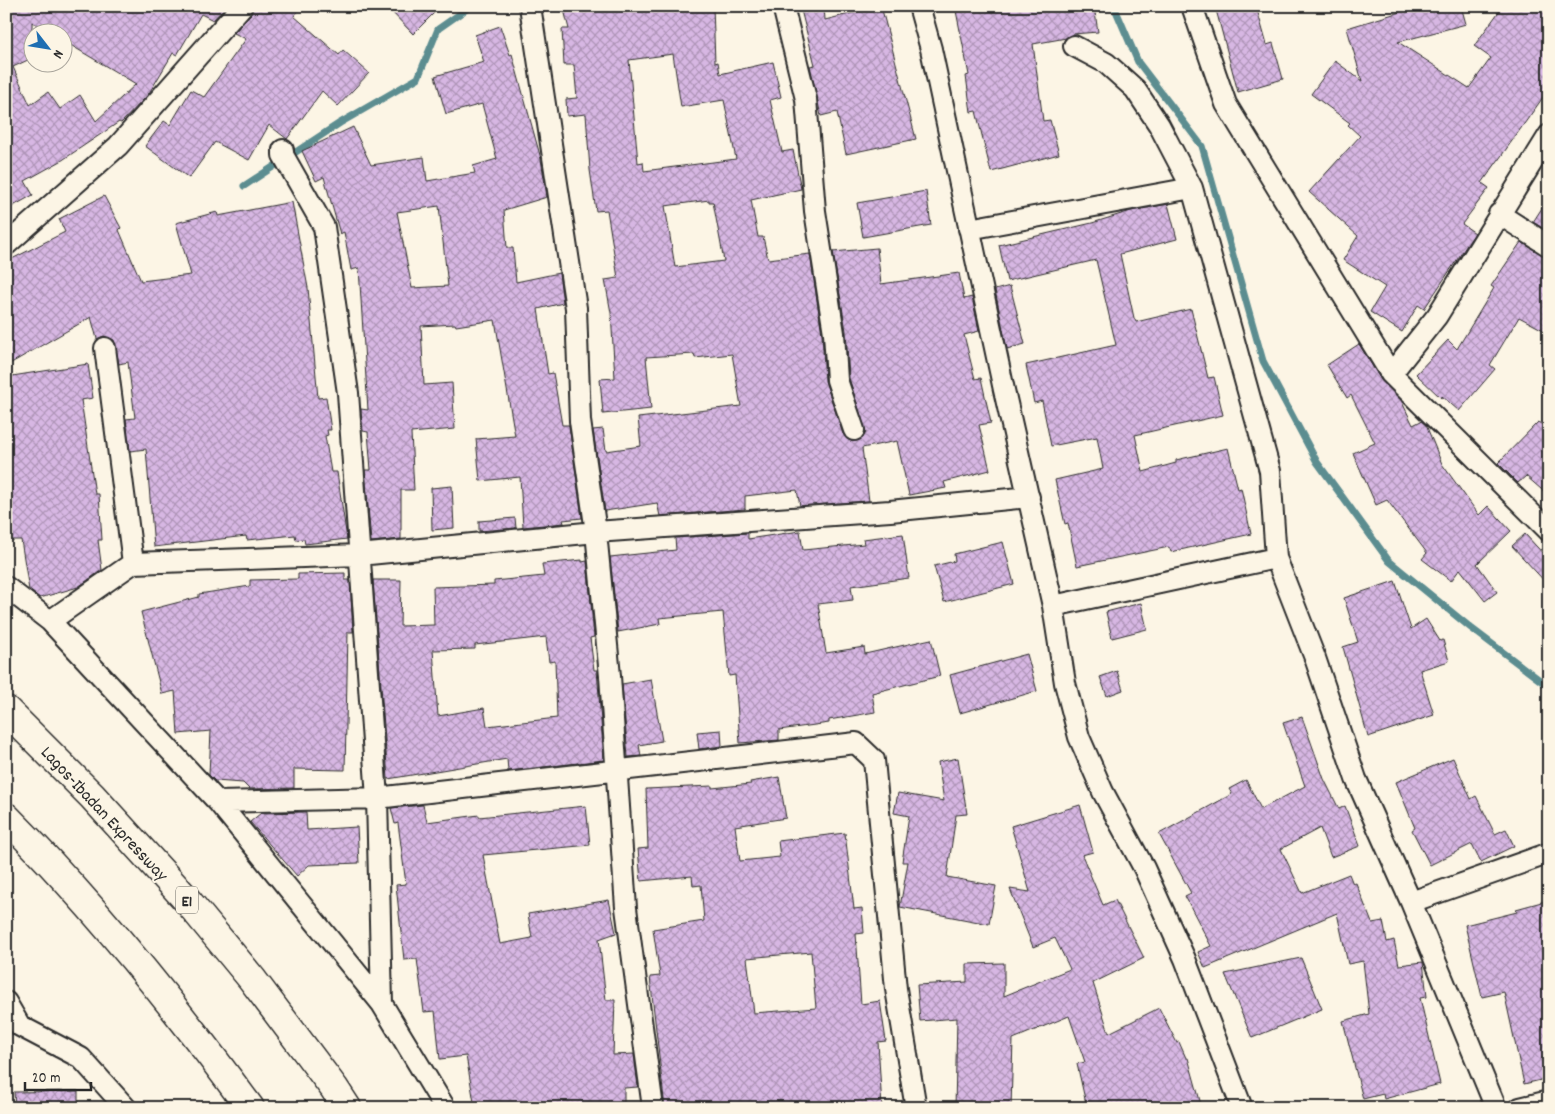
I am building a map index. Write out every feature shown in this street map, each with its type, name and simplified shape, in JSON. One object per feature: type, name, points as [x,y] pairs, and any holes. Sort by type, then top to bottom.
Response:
[{"type":"highway","name":"Lagos-Ibadan Expressway","points":[[6,710],[92,796],[186,899],[252,979],[334,1088],[346,1108]]},
{"type":"highway","points":[[6,817],[54,865],[175,1007],[250,1108]]},
{"type":"street","points":[[6,245],[118,146],[242,6]]},
{"type":"street","points":[[530,6],[576,308],[580,422],[596,532],[617,770],[626,908],[653,1108]]},
{"type":"street","points":[[783,6],[806,99],[815,210],[834,333],[837,380],[854,430]]},
{"type":"street","points":[[919,6],[931,49],[1029,497],[1052,606],[1064,683],[1079,737],[1103,792],[1144,868],[1186,959],[1242,1108]]},
{"type":"street","points":[[1192,6],[1226,104],[1391,374],[1549,531]]},
{"type":"street","points":[[1074,46],[1106,64],[1135,89],[1159,125],[1192,188],[1270,472],[1276,558],[1316,658],[1356,779],[1411,902],[1496,1108]]},
{"type":"street","points":[[1391,374],[1437,316],[1549,135]]},
{"type":"street","points":[[284,150],[283,155],[324,226],[348,393],[377,798],[382,1004]]},
{"type":"street","points":[[969,229],[1192,188]]},
{"type":"street","points":[[1499,214],[1549,246]]},
{"type":"street","points":[[105,348],[133,563]]},
{"type":"street","points":[[50,621],[133,563],[359,555],[596,532],[890,511],[1029,497]]},
{"type":"street","points":[[1052,606],[1276,558]]},
{"type":"street","points":[[6,587],[50,621],[218,802],[382,1004],[446,1108]]},
{"type":"street","points":[[218,802],[377,798],[856,743],[874,760],[896,989],[916,1108]]},
{"type":"street","points":[[1411,902],[1548,854]]},
{"type":"street","points":[[6,1002],[13,1025],[81,1058],[126,1108]]},
{"type":"street","points":[[1520,1108],[1549,1101]]},
{"type":"building","points":[[6,6],[226,6],[213,20],[201,14],[177,55],[173,53],[148,95],[121,123],[119,122],[61,161],[25,181],[33,195],[6,210]],"holes":[[[22,22],[72,22],[72,46],[136,84],[96,121],[80,95],[60,109],[48,92],[30,105],[13,67],[22,63]]]},
{"type":"building","points":[[254,6],[302,6],[294,16],[339,55],[343,50],[369,73],[338,106],[322,91],[287,139],[269,125],[249,160],[215,142],[189,178],[145,146],[164,121],[170,125],[191,90],[204,97],[246,39],[234,33],[251,14]]},
{"type":"building","points":[[386,6],[441,6],[413,34]]},
{"type":"building","points":[[563,6],[713,6],[715,63],[718,62],[720,74],[773,62],[781,97],[770,100],[782,152],[793,150],[801,189],[751,200],[758,237],[763,237],[768,259],[810,254],[822,334],[825,381],[843,434],[851,441],[857,441],[863,438],[866,432],[849,378],[846,331],[833,252],[877,248],[881,284],[959,273],[964,299],[972,297],[979,331],[964,335],[975,379],[981,378],[991,423],[979,425],[990,470],[944,482],[946,488],[909,495],[897,441],[862,448],[869,501],[800,506],[797,490],[745,496],[745,509],[660,516],[657,503],[605,511],[593,430],[603,429],[606,451],[641,446],[638,418],[741,406],[732,354],[695,358],[694,354],[646,357],[651,409],[603,414],[600,379],[615,378],[611,313],[605,280],[618,278],[607,210],[596,211],[590,170],[586,114],[567,116],[566,99],[577,98],[574,65],[564,65],[562,29],[569,29]],"holes":[[[673,54],[681,107],[724,100],[736,159],[644,171],[643,162],[638,163],[629,60]],[[709,200],[709,202],[713,202],[724,261],[675,267],[665,206]]]},
{"type":"building","points":[[800,6],[824,6],[825,20],[881,6],[916,139],[846,154],[837,112],[821,116],[810,66],[815,65]]},
{"type":"building","points":[[955,6],[1094,6],[1098,32],[1073,34],[1066,38],[1033,44],[1043,121],[1050,120],[1059,154],[991,172],[976,111],[971,112],[966,76],[969,75]]},
{"type":"building","points":[[1215,6],[1256,6],[1267,45],[1273,43],[1283,79],[1238,92]]},
{"type":"building","points":[[1420,6],[1461,6],[1466,24],[1398,42],[1469,88],[1491,58],[1474,46],[1503,6],[1549,6],[1549,89],[1482,183],[1489,188],[1462,224],[1475,233],[1424,309],[1418,305],[1402,332],[1370,312],[1385,287],[1343,260],[1358,236],[1309,192],[1360,136],[1348,125],[1350,123],[1311,94],[1335,61],[1362,81],[1347,28]]},
{"type":"building","points":[[500,26],[510,55],[512,54],[541,159],[547,197],[504,210],[507,248],[513,248],[516,282],[559,273],[563,303],[538,309],[548,374],[553,373],[562,425],[569,425],[582,518],[563,520],[564,523],[523,527],[520,477],[480,481],[476,439],[515,436],[495,320],[456,326],[455,324],[421,326],[424,385],[452,383],[455,429],[411,433],[414,490],[401,490],[401,539],[371,542],[365,470],[371,470],[368,432],[363,431],[361,412],[361,409],[368,410],[359,268],[351,270],[344,232],[340,234],[324,177],[316,181],[302,151],[353,127],[371,165],[424,157],[427,181],[475,173],[473,166],[497,159],[482,104],[446,114],[435,76],[484,62],[475,35]],"holes":[[[439,206],[448,286],[412,288],[397,212]]]},
{"type":"building","points":[[926,191],[931,225],[863,237],[857,203]]},
{"type":"building","points":[[104,196],[121,228],[119,230],[141,281],[191,275],[176,223],[217,212],[218,216],[292,202],[308,288],[318,398],[326,397],[331,430],[327,430],[328,435],[325,436],[331,472],[337,472],[347,539],[305,544],[304,539],[296,540],[295,535],[247,540],[246,536],[154,547],[146,449],[130,451],[126,419],[135,418],[128,362],[119,364],[114,340],[104,336],[97,339],[91,317],[6,366],[6,262],[65,232],[59,219]]},
{"type":"building","points":[[1549,197],[1549,232],[1533,222]]},
{"type":"building","points":[[1168,204],[1177,239],[1120,254],[1134,318],[1136,322],[1191,309],[1208,378],[1214,377],[1223,415],[1135,435],[1143,472],[1176,463],[1176,460],[1228,448],[1238,489],[1241,488],[1251,534],[1171,552],[1169,547],[1077,566],[1068,523],[1065,524],[1055,480],[1103,469],[1097,437],[1051,446],[1042,401],[1034,403],[1026,365],[1116,345],[1096,260],[1007,281],[999,245],[1092,223],[1131,211]]},
{"type":"building","points":[[1521,242],[1549,258],[1549,333],[1519,317],[1490,365],[1495,369],[1459,411],[1442,396],[1441,398],[1416,374],[1448,340],[1457,349],[1494,288],[1491,286]]},
{"type":"building","points":[[1010,286],[1025,344],[1007,349],[995,290]]},
{"type":"building","points":[[1359,344],[1381,380],[1401,400],[1413,425],[1421,421],[1426,425],[1442,464],[1479,515],[1488,506],[1511,531],[1477,564],[1497,592],[1485,601],[1460,569],[1451,581],[1422,559],[1427,553],[1387,500],[1376,505],[1353,453],[1375,443],[1351,395],[1347,398],[1327,365]]},
{"type":"building","points":[[88,364],[93,398],[81,400],[95,494],[99,494],[102,540],[98,540],[102,570],[78,587],[40,598],[29,590],[21,540],[6,540],[6,377]]},
{"type":"building","points":[[1538,422],[1549,429],[1549,496],[1526,476],[1518,483],[1498,463]]},
{"type":"building","points":[[452,486],[454,528],[432,530],[431,488]]},
{"type":"building","points":[[515,518],[516,528],[479,531],[479,521]]},
{"type":"building","points":[[800,531],[803,550],[864,544],[863,539],[903,534],[909,578],[851,586],[853,600],[818,604],[826,653],[864,647],[865,654],[931,639],[940,676],[872,693],[875,712],[829,720],[829,723],[779,730],[779,740],[740,743],[735,675],[729,676],[723,612],[659,618],[660,624],[618,632],[610,557],[676,550],[675,538],[748,533],[748,539]]},
{"type":"building","points":[[1525,534],[1549,560],[1549,586],[1512,546]]},
{"type":"building","points":[[1003,542],[1014,584],[944,602],[934,566],[955,561],[954,554]]},
{"type":"building","points":[[587,561],[594,637],[590,638],[594,670],[597,670],[604,760],[508,771],[507,759],[388,779],[373,580],[401,580],[400,626],[434,625],[433,587],[494,585],[494,581],[544,576],[542,564]],"holes":[[[546,637],[549,662],[555,661],[557,718],[487,726],[484,708],[438,716],[433,650],[475,649],[475,645]]]},
{"type":"building","points":[[345,573],[345,580],[350,580],[353,632],[348,632],[345,770],[294,769],[294,788],[249,789],[243,783],[215,781],[209,775],[211,731],[178,734],[175,691],[162,694],[141,612],[199,597],[199,594],[250,586],[250,580],[298,579],[298,574]]},
{"type":"building","points":[[1395,581],[1411,629],[1426,619],[1440,641],[1443,640],[1449,661],[1420,670],[1434,715],[1368,737],[1343,647],[1358,642],[1344,598]]},
{"type":"building","points":[[1141,603],[1147,629],[1112,638],[1106,612]]},
{"type":"building","points":[[1027,654],[1037,691],[960,713],[950,675]]},
{"type":"building","points":[[1117,671],[1123,690],[1107,696],[1100,677]]},
{"type":"building","points":[[651,679],[662,741],[639,745],[641,756],[628,757],[622,684]]},
{"type":"building","points":[[1302,717],[1324,779],[1339,809],[1345,806],[1360,846],[1331,857],[1320,828],[1281,849],[1302,893],[1349,874],[1353,884],[1356,883],[1372,923],[1383,921],[1387,942],[1394,940],[1399,965],[1423,962],[1427,997],[1420,998],[1440,1084],[1384,1099],[1383,1094],[1363,1099],[1343,1021],[1369,1014],[1363,961],[1348,964],[1337,913],[1205,968],[1198,952],[1211,946],[1185,896],[1191,893],[1159,834],[1232,794],[1229,789],[1246,780],[1261,809],[1305,786],[1283,723]]},
{"type":"building","points":[[721,730],[722,746],[699,749],[697,732]]},
{"type":"building","points":[[958,758],[967,814],[956,815],[947,877],[996,886],[989,924],[900,907],[908,862],[902,862],[909,816],[894,813],[898,793],[944,801],[938,762]]},
{"type":"building","points":[[1453,758],[1471,799],[1476,796],[1495,834],[1506,829],[1514,846],[1481,862],[1472,844],[1430,865],[1412,830],[1415,828],[1396,782]]},
{"type":"building","points":[[779,777],[786,818],[735,826],[740,861],[780,857],[778,841],[845,833],[854,909],[862,908],[864,933],[856,934],[861,1004],[880,1001],[886,1041],[878,1042],[882,1108],[665,1108],[650,977],[660,976],[653,929],[704,921],[701,885],[693,886],[692,876],[641,881],[638,849],[648,848],[646,789],[712,786],[712,788],[751,784],[750,782]],"holes":[[[811,952],[816,1008],[754,1013],[747,958]]]},
{"type":"building","points":[[423,805],[427,822],[479,815],[479,817],[586,806],[590,845],[483,855],[500,944],[532,938],[528,914],[609,900],[616,933],[599,939],[606,1000],[615,1000],[613,1055],[634,1054],[638,1087],[624,1088],[624,1108],[525,1108],[524,1105],[506,1108],[475,1108],[466,1056],[440,1059],[435,1011],[424,1012],[417,959],[404,960],[396,885],[406,884],[398,823],[395,824],[391,808]]},
{"type":"building","points":[[1080,805],[1093,852],[1082,855],[1103,905],[1115,900],[1144,958],[1093,983],[1109,1033],[1159,1008],[1177,1043],[1179,1042],[1186,1058],[1188,1058],[1202,1108],[1087,1108],[1077,1064],[1085,1062],[1069,1016],[1013,1039],[1011,1108],[955,1108],[957,1018],[920,1021],[917,985],[967,982],[967,964],[1004,963],[1004,996],[1070,969],[1055,938],[1033,947],[1010,889],[1030,892],[1011,826]]},
{"type":"building","points":[[306,812],[307,830],[357,827],[359,863],[309,865],[297,876],[250,822],[261,813]]},
{"type":"building","points":[[1549,900],[1549,1078],[1524,1084],[1504,992],[1482,997],[1465,925],[1517,912],[1516,909]]},
{"type":"building","points":[[1301,958],[1322,1009],[1252,1038],[1225,974]]},
{"type":"building","points":[[78,1091],[78,1108],[15,1108],[14,1092]]},
{"type":"waterway","points":[[244,186],[340,123],[418,78],[438,29],[471,6]]},
{"type":"waterway","points":[[1114,6],[1138,62],[1202,146],[1263,361],[1317,462],[1389,561],[1471,628],[1549,687]]}]
